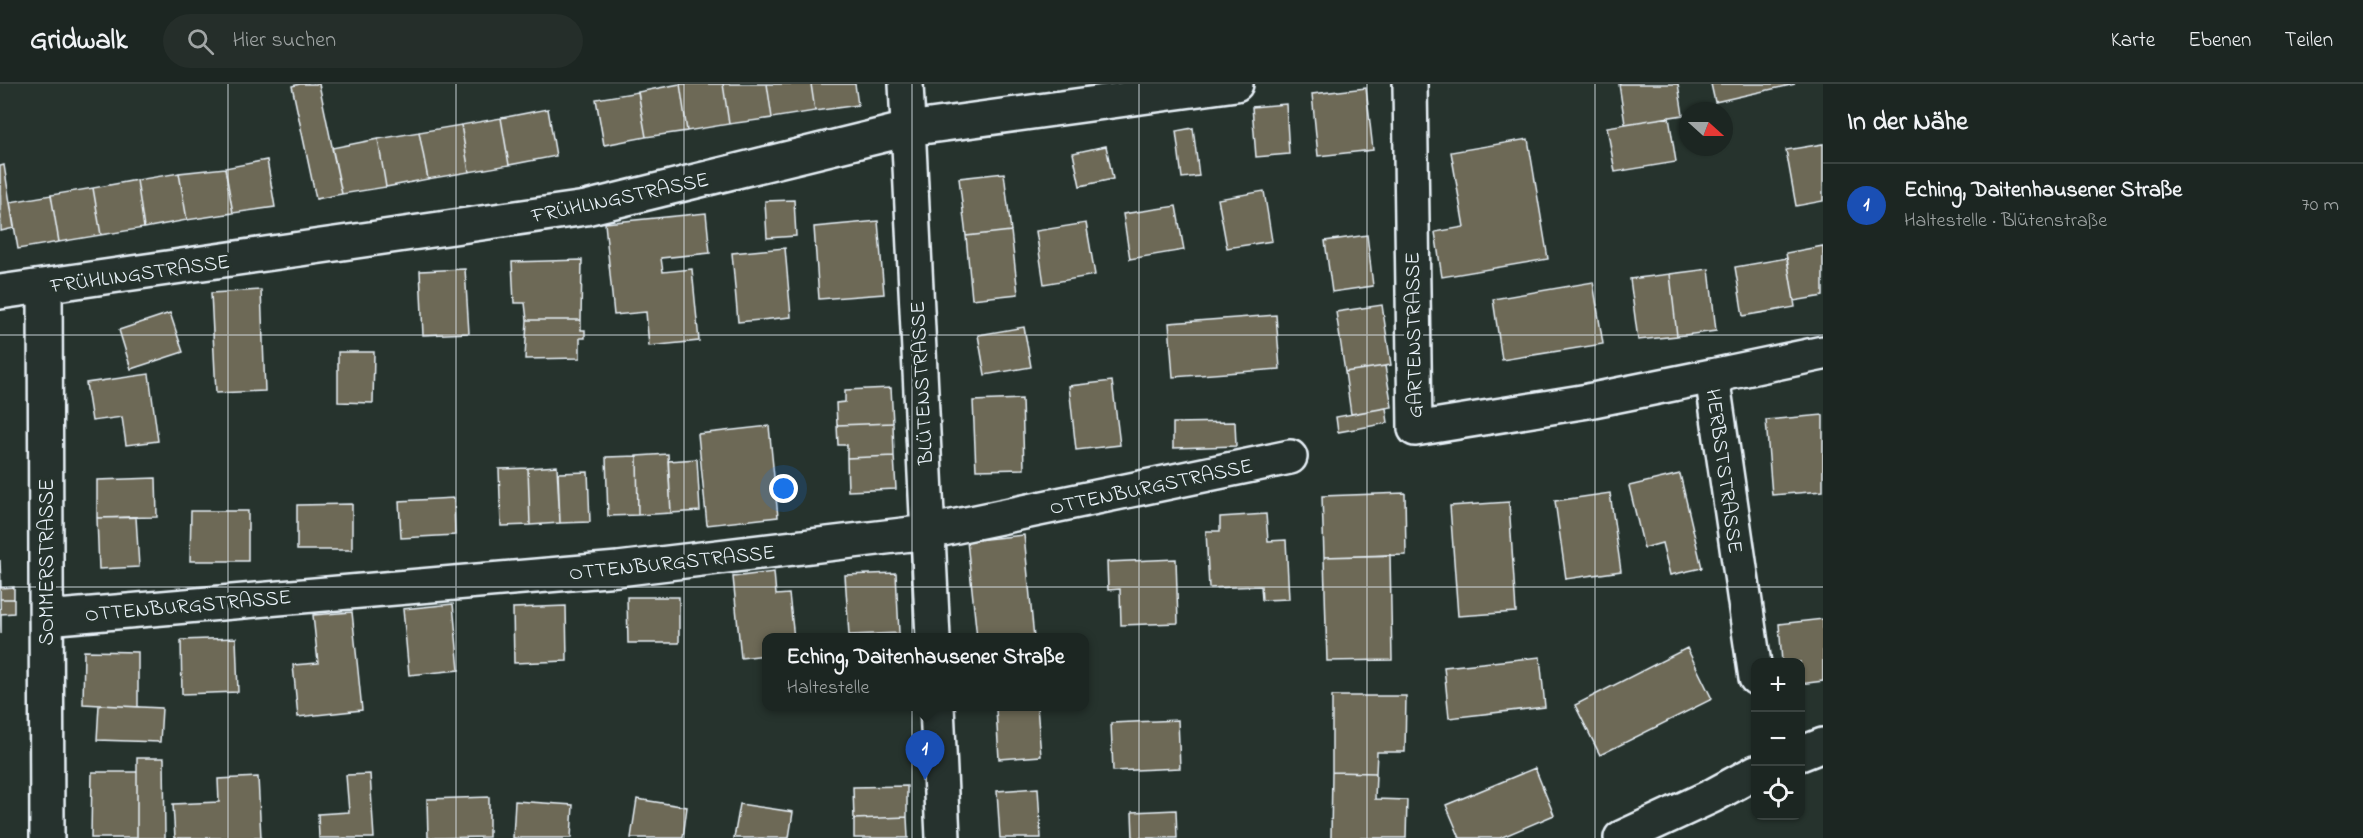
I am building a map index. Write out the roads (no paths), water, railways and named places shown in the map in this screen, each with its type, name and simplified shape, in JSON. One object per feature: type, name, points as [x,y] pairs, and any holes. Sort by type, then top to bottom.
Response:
[{"type":"street","name":"BLÜTENSTRASSE","points":[[906,84],[933,633]]},
{"type":"street","name":"FRÜHLINGSTRASSE","points":[[0,292],[586,208],[908,129],[1236,84]]},
{"type":"street","name":"GARTENSTRASSE","points":[[1410,84],[1415,429],[1588,401],[1712,376]]},
{"type":"street","name":"SOMMERSTRASSE","points":[[45,287],[47,838]]},
{"type":"street","name":"HERBSTSTRASSE","points":[[1752,658],[1712,376],[1823,353]]},
{"type":"street","name":"OTTENBURGSTRASSE","points":[[46,618],[618,569],[928,532],[1290,457]]},
{"type":"street","points":[[937,711],[943,838]]},
{"type":"street","points":[[1805,751],[1823,746]]},
{"type":"street","points":[[1621,838],[1712,796],[1751,774]]},
{"type":"place","name":"Eching, Daitenhausener Straße","points":[[925,780]]}]
